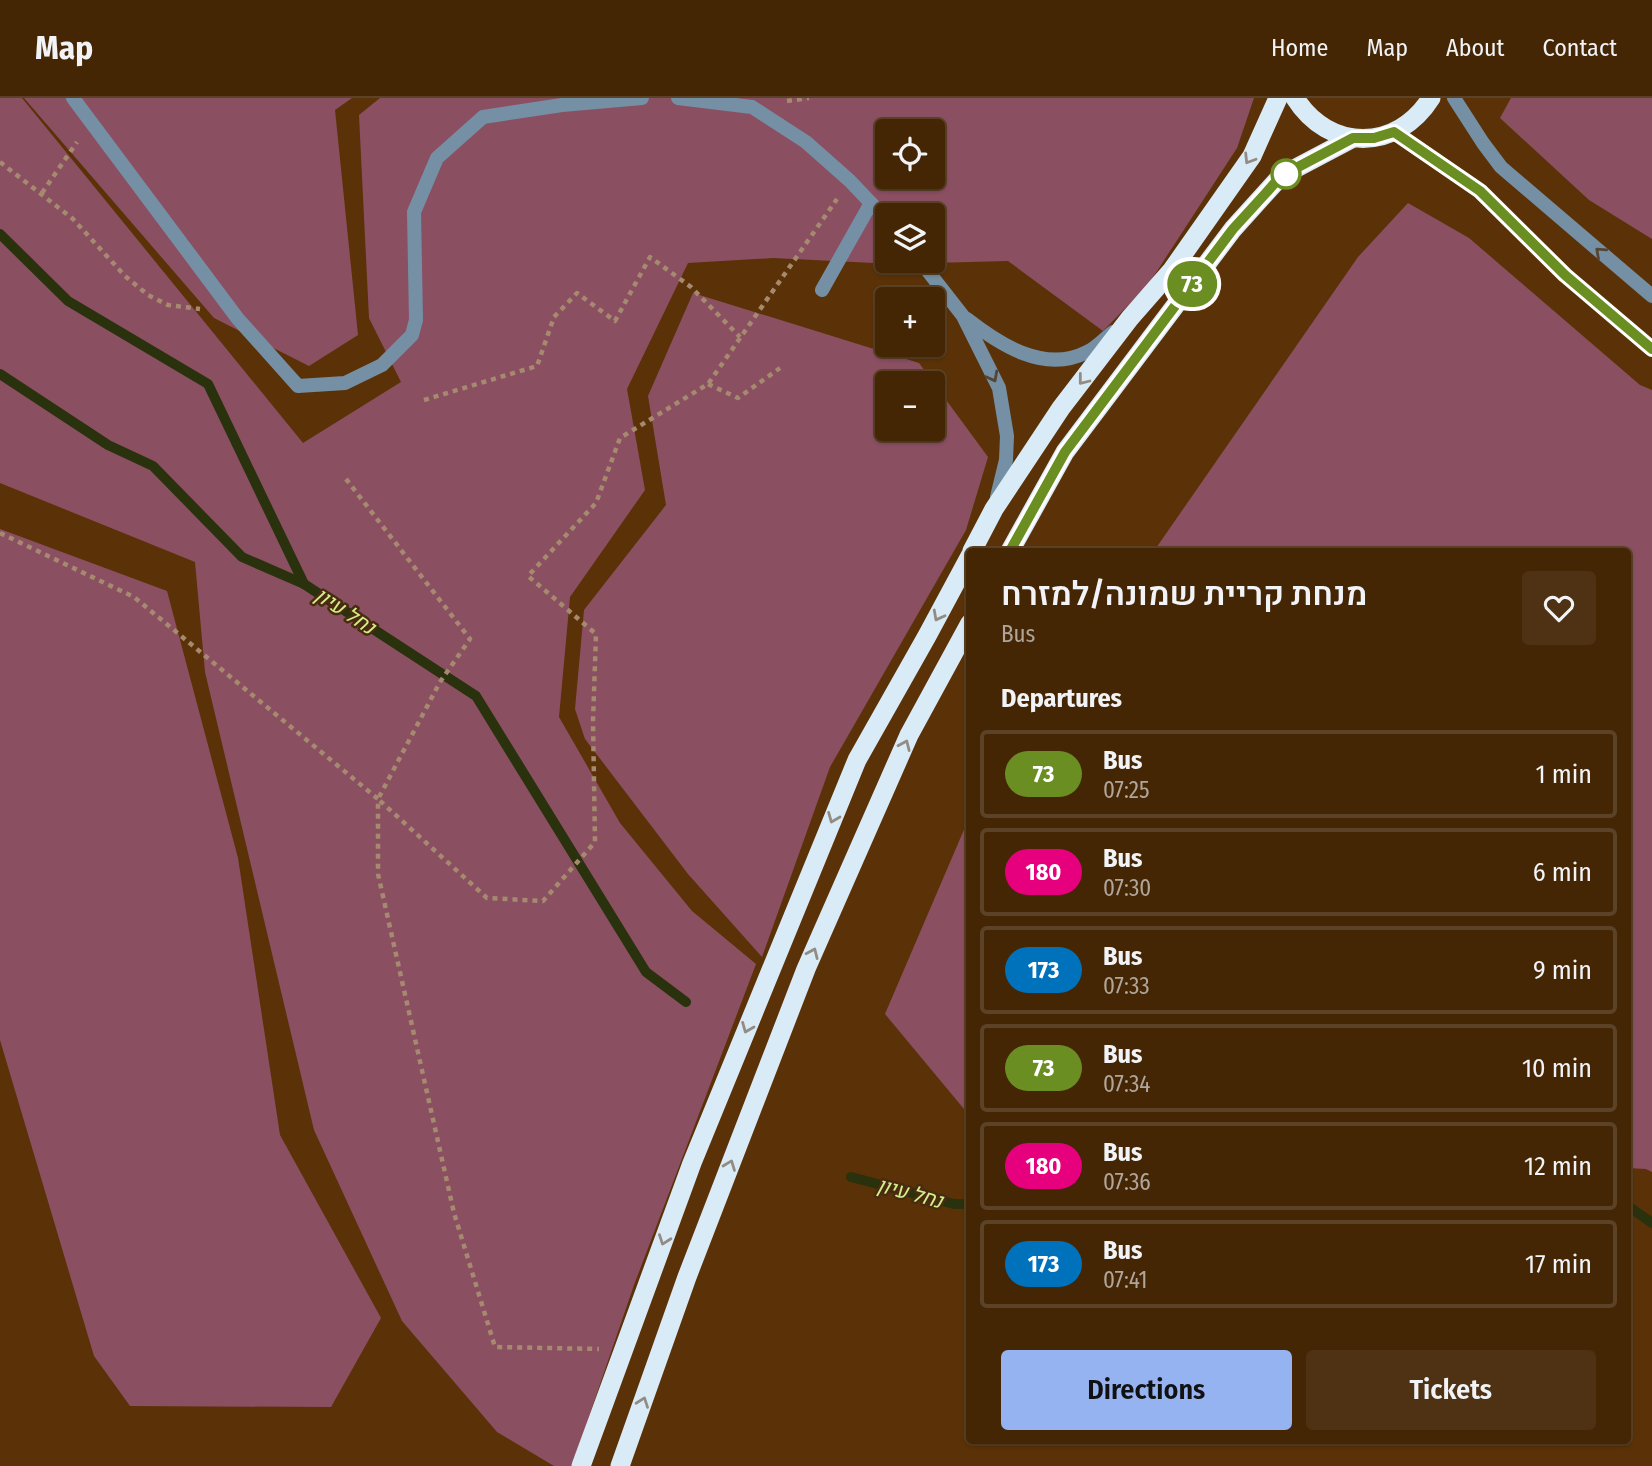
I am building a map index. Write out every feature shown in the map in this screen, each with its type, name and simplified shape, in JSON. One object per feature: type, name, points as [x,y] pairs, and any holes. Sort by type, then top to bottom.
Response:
[{"type":"highway","points":[[974,548],[994,509],[1061,408],[1130,318],[1172,270],[1252,156],[1278,98]]},
{"type":"highway","points":[[1295,98],[1302,109],[1320,126],[1341,136],[1353,138],[1374,138],[1394,132],[1414,120],[1431,98]]},
{"type":"highway","points":[[1012,548],[1065,452],[1233,229],[1281,176],[1353,138]]},
{"type":"highway","points":[[581,1466],[692,1163],[857,760],[966,562]]},
{"type":"highway","points":[[620,1466],[687,1277],[806,969],[909,736],[966,630]]},
{"type":"street","points":[[73,98],[238,319],[298,386],[345,383],[382,365],[412,335],[416,320],[414,212],[437,158],[483,117],[562,105],[642,98]]},
{"type":"street","points":[[678,98],[752,107],[806,142],[875,207]]},
{"type":"street","points":[[1454,98],[1501,167],[1652,296]]},
{"type":"street","points":[[1394,132],[1480,191],[1565,275],[1652,349]]},
{"type":"street","points":[[822,290],[871,203]]},
{"type":"street","points":[[929,273],[963,316],[999,388],[1005,413],[1006,460],[994,509]]},
{"type":"street","points":[[963,316],[996,342],[1031,357],[1065,359],[1087,352],[1130,318]]},
{"type":"path","points":[[42,193],[92,121]]},
{"type":"path","points":[[0,162],[73,219],[125,276],[148,295],[168,305],[199,308],[228,327],[238,319]]},
{"type":"path","points":[[0,533],[134,597],[378,799],[487,898],[543,901],[594,842],[593,721],[596,634],[528,576],[596,503],[620,438],[708,384],[849,181]]},
{"type":"path","points":[[424,400],[537,366],[554,317],[577,293],[615,321],[650,257],[691,287],[740,337]]},
{"type":"path","points":[[708,384],[737,398],[780,368]]},
{"type":"path","points":[[346,480],[470,639],[440,682],[378,799],[378,874],[454,1213],[495,1347],[624,1349]]},
{"type":"shaded area","points":[[0,98],[22,98],[303,443],[401,382],[369,318],[359,115],[380,98],[1254,98],[1237,148],[1148,285],[1103,331],[1008,261],[945,263],[945,203],[875,203],[875,263],[773,258],[688,263],[627,389],[645,490],[570,597],[559,717],[620,823],[692,911],[756,964],[634,1285],[572,1466],[554,1466],[497,1432],[402,1321],[314,1130],[205,672],[195,562],[0,483]]},
{"type":"shaded area","points":[[24,98],[352,98],[335,110],[358,335],[309,366],[214,318]]},
{"type":"shaded area","points":[[1511,98],[1652,98],[1652,239],[1589,200],[1500,118]]},
{"type":"shaded area","points":[[1408,203],[1469,238],[1640,385],[1652,390],[1652,1172],[1631,1168],[1631,548],[1156,548],[1358,257]]},
{"type":"shaded area","points":[[693,293],[875,349],[875,357],[900,357],[919,363],[925,371],[875,371],[875,441],[945,441],[945,398],[988,457],[966,530],[830,767],[762,957],[688,874],[585,739],[575,709],[584,610],[666,505],[648,396]]},
{"type":"shaded area","points":[[0,529],[167,591],[238,858],[280,1135],[381,1318],[331,1407],[130,1406],[94,1356],[0,1040]]},
{"type":"shaded area","points":[[966,825],[966,1111],[885,1014]]},
{"type":"waterway","name":"נחל עיון","points":[[0,234],[68,301],[208,384],[304,584],[476,696],[646,972],[686,1002]]},
{"type":"waterway","points":[[0,374],[108,445],[153,466],[242,557],[304,584]]},
{"type":"waterway","name":"נחל עיון","points":[[851,1177],[954,1204],[966,1204]]},
{"type":"waterway","name":"נחל עיון","points":[[1631,1208],[1652,1223]]},
{"type":"bus line","name":"73","points":[[1012,548],[1065,452],[1233,229],[1281,176],[1353,138],[1374,138],[1394,132],[1480,191],[1565,275],[1652,349]]}]
